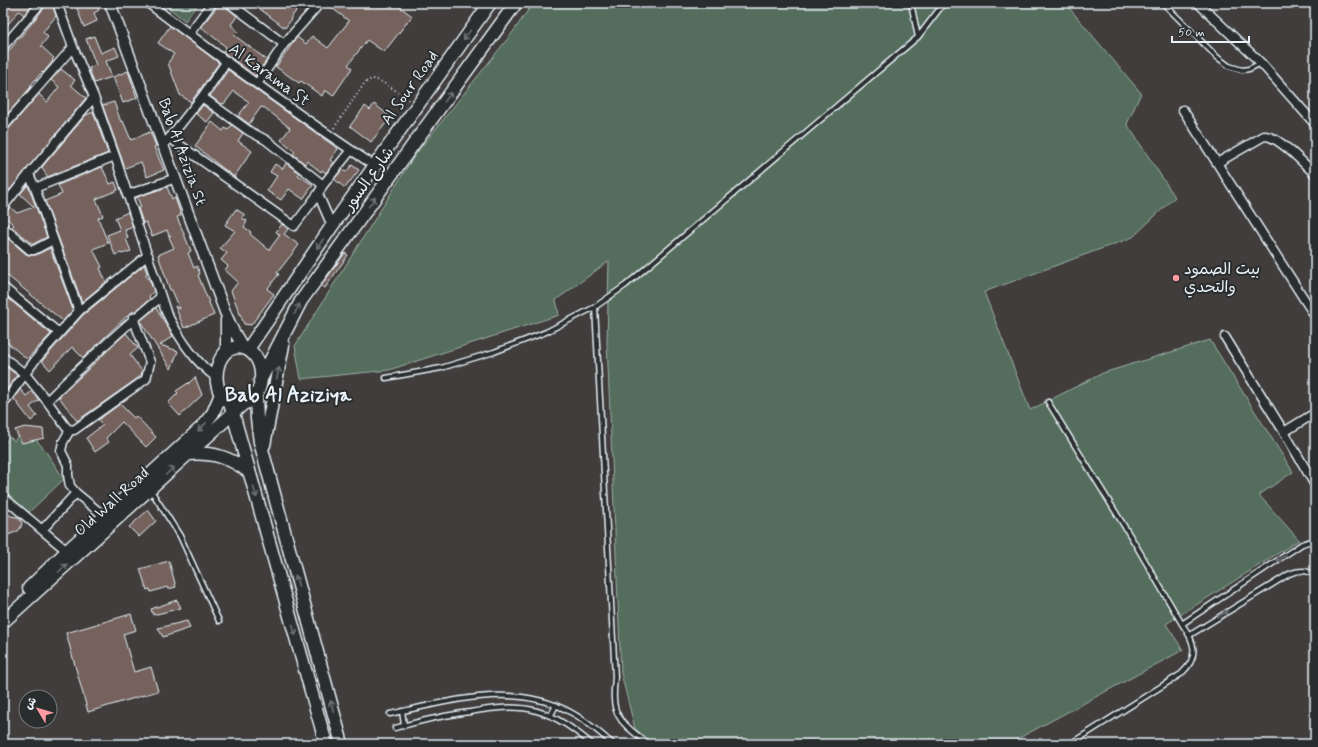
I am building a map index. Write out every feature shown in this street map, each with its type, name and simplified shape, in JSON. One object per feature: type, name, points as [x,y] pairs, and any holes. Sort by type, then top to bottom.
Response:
[{"type":"main road","name":"Al Sour Road","points":[[245,348],[490,3]]},
{"type":"main road","name":"شارع السور","points":[[260,381],[301,301],[516,3]]},
{"type":"main road","points":[[262,452],[285,332]]},
{"type":"main road","points":[[326,744],[232,408],[222,396],[218,387],[217,378],[219,362],[226,352],[232,348],[245,348],[253,352],[257,357],[260,369],[260,381],[256,396],[257,419],[262,452],[342,744]]},
{"type":"main road","name":"Old Wall Road","points":[[3,614],[104,516],[202,427],[213,413],[221,394]]},
{"type":"main road","name":"Old Wall Road","points":[[3,622],[188,454],[232,408],[252,400],[256,396]]},
{"type":"main road","points":[[188,454],[210,454],[221,456],[240,465],[249,472]]},
{"type":"street","points":[[3,47],[40,3]]},
{"type":"street","points":[[57,3],[94,97],[148,254],[161,297],[173,326],[186,346],[200,363],[217,378]]},
{"type":"street","name":"Bab Al Azizia St","points":[[110,3],[167,141],[176,178],[225,312],[233,330],[245,348]]},
{"type":"street","name":"Al Karama St","points":[[148,3],[256,84],[329,136],[375,166]]},
{"type":"street","points":[[189,34],[212,3]]},
{"type":"street","points":[[229,3],[284,44]]},
{"type":"street","points":[[1198,3],[1261,63],[1315,124]]},
{"type":"street","points":[[256,84],[284,44],[318,4]]},
{"type":"street","points":[[3,127],[74,47]]},
{"type":"street","points":[[227,61],[202,97],[167,141],[294,226],[323,185],[351,150]]},
{"type":"street","points":[[3,207],[94,97]]},
{"type":"street","points":[[202,97],[249,131],[266,140],[323,185]]},
{"type":"street","points":[[1183,110],[1315,316]]},
{"type":"street","points":[[1217,163],[1264,136],[1270,136],[1295,154],[1315,174]]},
{"type":"street","points":[[35,188],[115,156]]},
{"type":"street","points":[[29,174],[79,311]]},
{"type":"street","points":[[127,195],[176,178]]},
{"type":"street","points":[[3,191],[10,197]]},
{"type":"street","points":[[318,194],[332,226]]},
{"type":"street","points":[[3,227],[30,250],[34,250],[53,240]]},
{"type":"street","points":[[3,404],[36,359],[79,311],[148,254]]},
{"type":"street","points":[[3,287],[59,333]]},
{"type":"street","points":[[47,401],[133,318],[161,297]]},
{"type":"street","name":"Bab Al Azizia St","points":[[225,312],[226,352]]},
{"type":"street","points":[[104,516],[76,493],[70,486],[68,465],[61,451],[63,442],[70,430],[74,430],[80,426],[146,379],[150,362],[133,318]]},
{"type":"street","points":[[1225,337],[1315,485]]},
{"type":"street","points":[[3,357],[25,374],[66,427],[70,430]]},
{"type":"street","points":[[1284,432],[1315,413]]},
{"type":"street","points":[[42,530],[76,493]]},
{"type":"street","points":[[3,497],[67,551]]},
{"type":"lane","points":[[911,3],[918,37]]},
{"type":"lane","points":[[386,378],[441,368],[494,352],[546,332],[595,307],[626,285],[918,37],[944,3]]},
{"type":"lane","points":[[1163,3],[1217,57],[1229,66],[1242,70],[1261,63]]},
{"type":"lane","points":[[595,307],[615,677],[614,702],[618,715],[625,725],[648,744]]},
{"type":"lane","points":[[1048,402],[1190,635],[1193,650],[1191,661],[1185,670],[1070,744]]},
{"type":"lane","points":[[150,489],[180,536],[220,621]]},
{"type":"lane","points":[[1182,624],[1302,544],[1315,541]]},
{"type":"lane","points":[[1190,635],[1289,574],[1303,570],[1311,572],[1315,576]]},
{"type":"lane","points":[[390,714],[456,700],[496,695],[520,696],[556,705],[570,712],[613,744]]},
{"type":"lane","points":[[550,715],[556,705]]},
{"type":"lane","points":[[396,728],[450,715],[497,708],[524,708],[550,715],[577,731],[592,744]]},
{"type":"lane","points":[[402,711],[404,725]]},
{"type":"path","points":[[329,136],[364,84],[372,79],[382,82],[417,106]]},
{"type":"green space","points":[[163,3],[199,3],[185,21]]},
{"type":"green space","points":[[533,3],[1065,3],[1141,93],[1127,124],[1175,197],[1133,237],[984,292],[1030,410],[1103,373],[1210,340],[1293,472],[1259,495],[1299,540],[1166,624],[1183,650],[1008,744],[654,744],[635,729],[621,673],[607,342],[609,261],[556,300],[559,315],[389,370],[301,379],[295,346],[415,155],[513,32]]},
{"type":"green space","points":[[25,427],[45,450],[64,479],[27,514],[3,488],[3,444],[10,437],[14,441]]},
{"type":"building","points":[[3,3],[34,3],[24,15],[19,11],[3,30]]},
{"type":"building","points":[[46,3],[52,3],[56,16],[43,32],[48,37],[41,46],[54,58],[52,60],[53,61],[3,119],[3,58],[45,7]]},
{"type":"building","points":[[75,3],[96,3],[99,10],[94,13],[97,21],[84,27]]},
{"type":"building","points":[[217,3],[224,3],[226,7],[237,16],[231,25],[238,31],[234,35],[267,60],[255,76],[223,52],[226,47],[201,27],[216,8]]},
{"type":"building","points":[[252,3],[302,3],[285,28]]},
{"type":"building","points":[[335,3],[395,3],[412,16],[384,52],[367,40],[348,65],[352,68],[333,96],[325,90],[322,96],[301,81],[299,83],[276,67],[297,37],[306,44],[312,36],[328,48],[349,21],[332,8]]},
{"type":"building","points":[[170,26],[219,63],[191,102],[180,95],[168,63],[174,54],[158,43]]},
{"type":"building","points":[[94,36],[101,53],[115,47],[119,56],[106,61],[112,77],[94,83],[89,68],[96,65],[86,39]]},
{"type":"building","points":[[61,69],[75,80],[71,85],[86,98],[10,190],[3,184],[3,132],[7,131],[39,94],[47,102],[59,87],[51,80]]},
{"type":"building","points":[[228,70],[338,149],[330,160],[334,163],[326,173],[322,170],[321,172],[307,161],[305,164],[293,154],[295,151],[281,140],[290,128],[265,108],[261,107],[249,124],[238,116],[249,102],[234,91],[224,104],[221,104],[210,96]]},
{"type":"building","points":[[128,71],[137,98],[123,103],[113,77]]},
{"type":"building","points":[[114,102],[121,122],[123,121],[131,140],[150,132],[156,146],[154,147],[164,170],[147,177],[141,162],[125,168],[102,104],[104,105]]},
{"type":"building","points":[[374,104],[391,117],[371,142],[350,126],[365,106],[370,110]]},
{"type":"building","points":[[203,105],[214,113],[207,122],[196,114]]},
{"type":"building","points":[[93,112],[108,153],[47,177],[42,167],[86,115]]},
{"type":"building","points":[[212,122],[223,131],[225,128],[228,130],[232,125],[243,133],[238,141],[252,151],[234,177],[195,146]]},
{"type":"building","points":[[286,163],[299,173],[298,175],[313,185],[303,199],[289,189],[281,200],[267,191],[277,176],[270,172],[275,164],[283,169]]},
{"type":"building","points":[[352,165],[359,170],[345,188],[334,179],[342,170],[346,172]]},
{"type":"building","points":[[102,167],[110,184],[115,182],[118,190],[96,199],[103,216],[98,218],[108,243],[93,249],[102,267],[100,268],[106,282],[82,302],[45,201],[62,194],[58,185]]},
{"type":"building","points":[[28,185],[47,237],[33,244],[12,227],[14,225],[3,215],[3,212],[7,211],[10,207],[17,213],[34,207],[20,194]]},
{"type":"building","points":[[167,187],[172,199],[175,198],[181,215],[177,217],[191,251],[188,253],[194,268],[197,266],[200,274],[198,275],[214,315],[184,328],[175,306],[180,309],[172,290],[170,290],[158,255],[174,248],[169,237],[171,235],[169,236],[167,230],[152,236],[146,222],[143,223],[138,208],[141,207],[137,197]]},
{"type":"building","points":[[236,209],[245,215],[242,218],[247,221],[244,227],[269,250],[280,235],[276,232],[282,224],[288,229],[284,234],[299,245],[277,273],[279,274],[267,289],[274,294],[251,325],[244,324],[231,291],[238,282],[225,270],[228,266],[221,260],[227,253],[220,248],[235,231],[225,225]]},
{"type":"building","points":[[128,212],[133,227],[125,230],[128,238],[126,239],[131,251],[115,255],[107,235],[120,230],[115,218]]},
{"type":"building","points":[[5,236],[29,255],[36,255],[50,248],[73,310],[63,321],[3,272],[3,238]]},
{"type":"building","points":[[345,253],[348,255],[325,288],[321,286]]},
{"type":"building","points":[[144,265],[147,273],[145,275],[149,279],[154,291],[149,296],[150,299],[134,312],[129,314],[83,358],[72,347],[50,370],[42,361],[83,315]]},
{"type":"building","points":[[3,294],[51,334],[27,359],[3,339]]},
{"type":"building","points":[[156,308],[173,336],[160,345],[178,351],[171,369],[140,321]]},
{"type":"building","points":[[126,333],[138,348],[130,355],[142,371],[141,376],[77,421],[59,397]]},
{"type":"building","points":[[5,366],[17,375],[3,395],[3,368]]},
{"type":"building","points":[[195,377],[202,395],[180,416],[168,403],[178,393],[176,391],[188,384]]},
{"type":"building","points":[[20,389],[26,396],[32,391],[39,400],[30,407],[37,416],[31,421],[14,399]]},
{"type":"building","points":[[120,404],[134,418],[136,416],[156,437],[146,447],[122,422],[106,438],[109,442],[95,452],[86,438],[103,425],[98,420]]},
{"type":"building","points":[[25,427],[43,429],[44,438],[22,443],[15,430]]},
{"type":"building","points":[[3,510],[11,516],[20,519],[22,523],[18,531],[3,537]]},
{"type":"building","points":[[148,510],[156,521],[139,537],[129,527]]},
{"type":"building","points":[[169,561],[176,587],[168,589],[167,587],[151,592],[150,589],[147,590],[140,569]]},
{"type":"building","points":[[177,600],[181,608],[153,615],[151,609]]},
{"type":"building","points":[[131,614],[136,630],[123,634],[134,672],[151,667],[158,691],[88,712],[66,633]]},
{"type":"building","points":[[187,621],[190,628],[163,637],[158,628]]},
{"type":"place","name":"بيت الصمود والتحدي","points":[[1176,278]]},
{"type":"district","name":"Bab Al Aziziya","points":[[288,395]]}]
